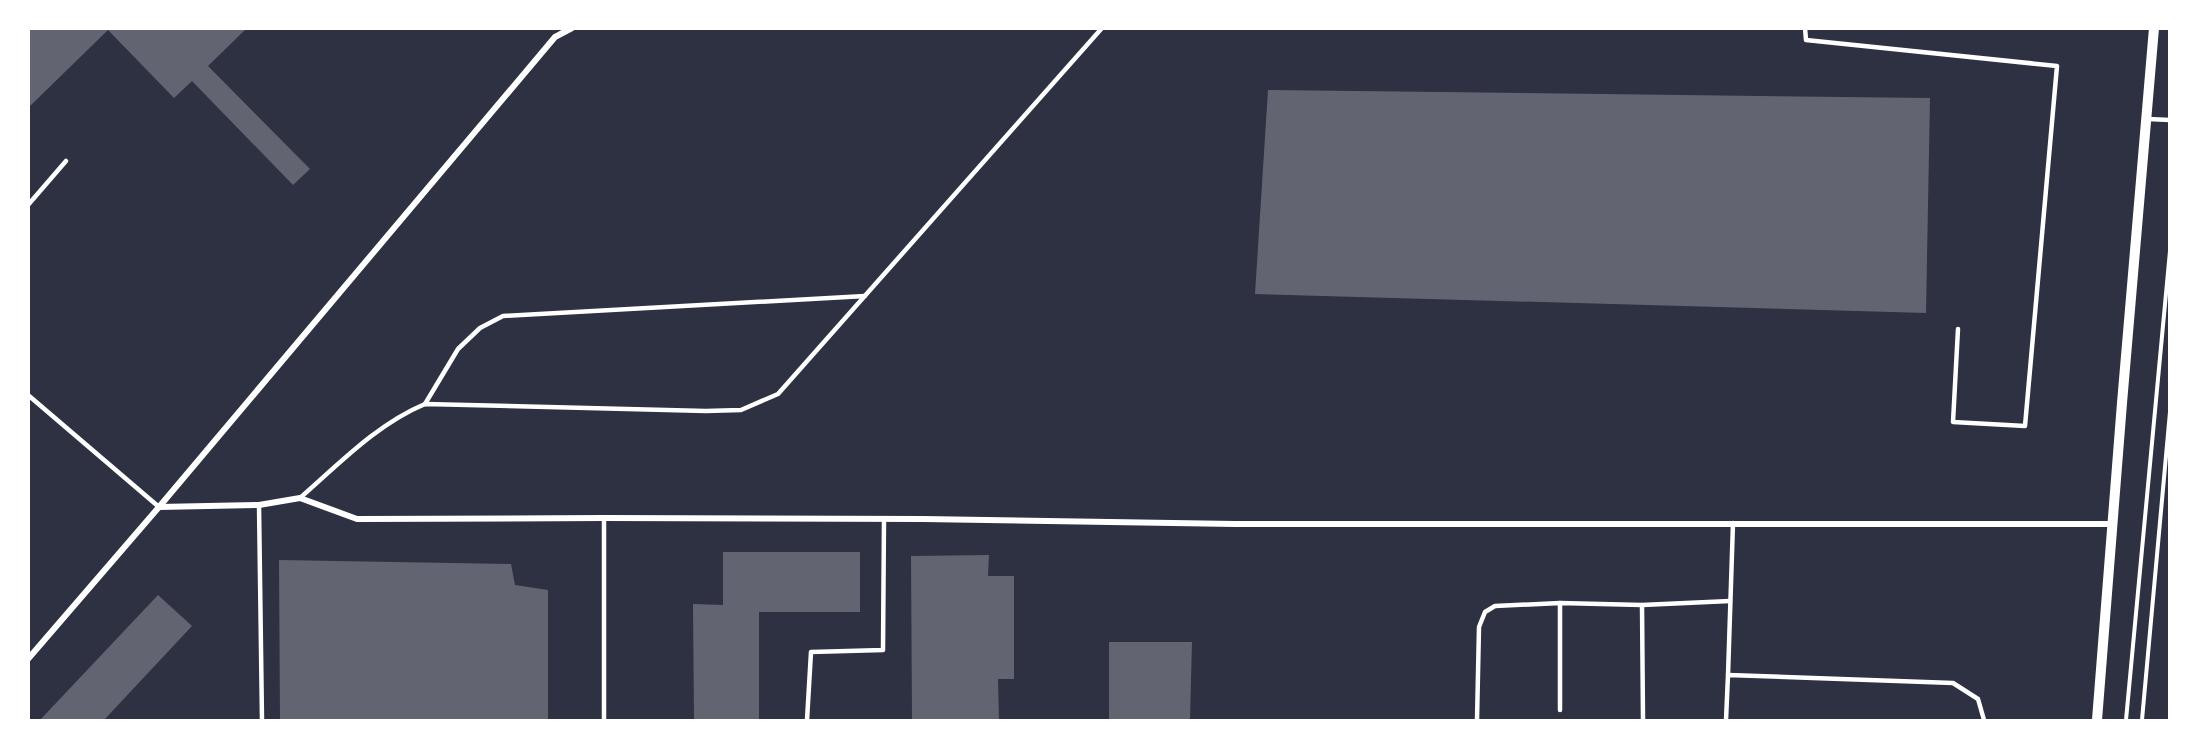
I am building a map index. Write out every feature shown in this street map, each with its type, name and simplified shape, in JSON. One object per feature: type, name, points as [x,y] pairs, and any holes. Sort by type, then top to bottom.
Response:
[{"type":"street","points":[[28,659],[555,37],[572,28]]},
{"type":"street","points":[[2097,720],[2154,28]]},
{"type":"street","points":[[159,507],[259,505],[300,498],[357,519],[885,519],[1235,524],[2113,525]]},
{"type":"lane","points":[[300,498],[378,431],[405,412],[425,404],[706,411],[741,410],[778,394],[1102,28]]},
{"type":"lane","points":[[1805,28],[1806,40],[2057,66],[2025,426],[1953,422],[1958,329]]},
{"type":"lane","points":[[2145,119],[2169,120]]},
{"type":"lane","points":[[28,205],[66,160]]},
{"type":"lane","points":[[425,404],[458,349],[480,328],[503,316],[865,296]]},
{"type":"lane","points":[[28,395],[159,507]]},
{"type":"lane","points":[[259,505],[262,720]]},
{"type":"lane","points":[[604,518],[604,720]]},
{"type":"lane","points":[[807,720],[812,652],[883,650],[885,519]]},
{"type":"lane","points":[[1726,720],[1733,523]]},
{"type":"lane","points":[[1477,720],[1479,627],[1485,612],[1495,606],[1560,603],[1642,605],[1730,601]]},
{"type":"lane","points":[[1560,603],[1560,710]]},
{"type":"lane","points":[[1642,605],[1643,720]]},
{"type":"lane","points":[[1728,675],[1953,683],[1978,699],[1984,720]]},
{"type":"path","points":[[2126,720],[2169,251]]},
{"type":"path","points":[[2142,720],[2169,412]]},
{"type":"building","points":[[28,28],[247,28],[208,66],[310,169],[293,185],[192,81],[174,98],[108,30],[28,108]]},
{"type":"building","points":[[1268,90],[1930,98],[1926,313],[1255,294]]},
{"type":"building","points":[[723,552],[860,552],[860,612],[759,612],[759,720],[694,720],[693,604],[723,605]]},
{"type":"building","points":[[989,555],[988,576],[1014,576],[1014,679],[998,679],[999,720],[912,720],[911,556]]},
{"type":"building","points":[[279,560],[511,564],[515,585],[548,590],[548,720],[280,720]]},
{"type":"building","points":[[158,595],[192,626],[104,720],[40,720]]},
{"type":"building","points":[[1109,642],[1192,642],[1190,720],[1109,720]]}]
